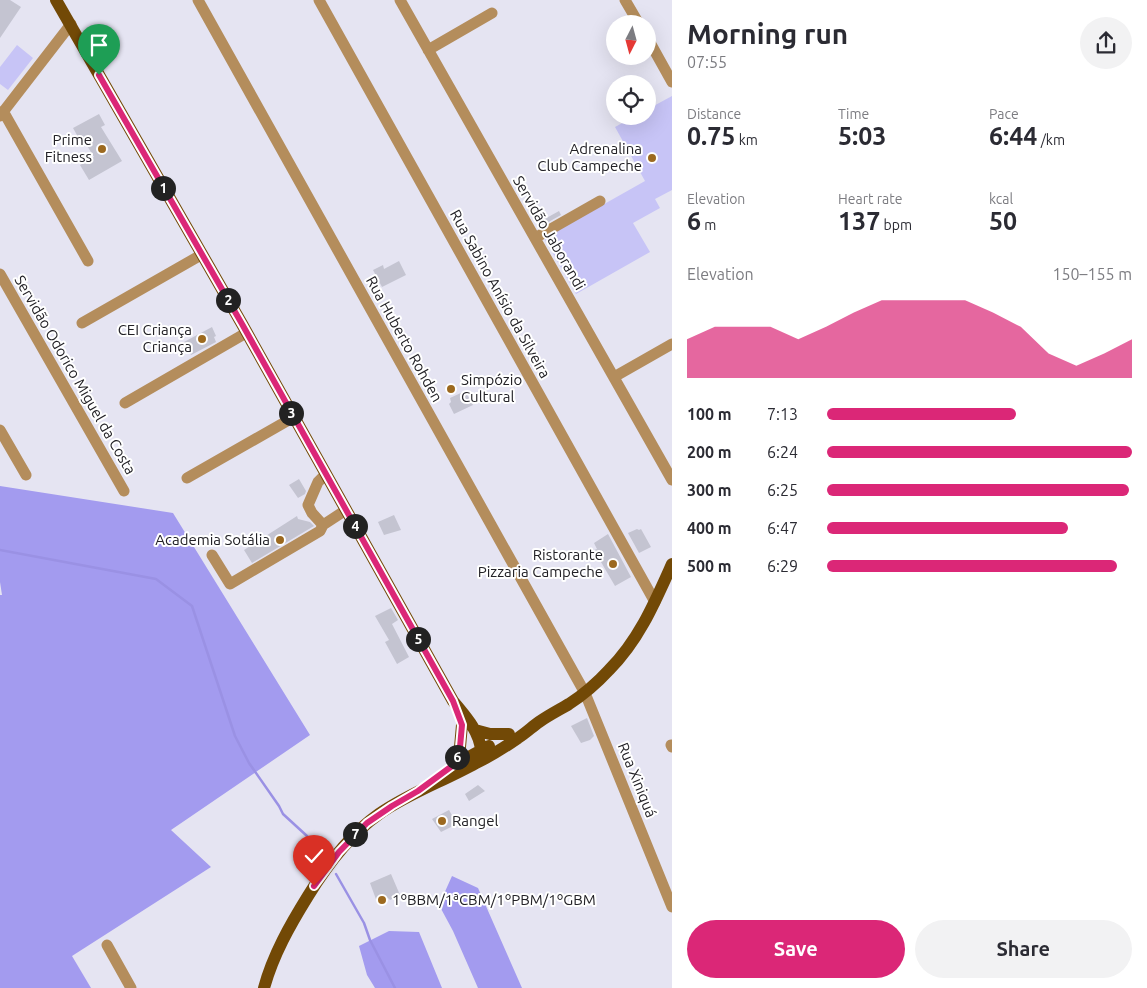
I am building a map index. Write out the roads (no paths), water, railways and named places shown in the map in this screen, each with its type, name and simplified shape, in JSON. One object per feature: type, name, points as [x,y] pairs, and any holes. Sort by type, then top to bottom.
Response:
[{"type":"main road","points":[[56,0],[294,417],[453,701],[475,730],[483,754]]},
{"type":"main road","points":[[264,988],[275,955],[314,886],[355,834],[373,818],[483,754],[509,734],[540,721],[585,693],[610,670],[637,636],[672,564]]},
{"type":"main road","points":[[453,701],[462,725],[474,745],[483,754]]},
{"type":"main road","points":[[418,791],[452,766],[518,738],[540,721]]},
{"type":"main road","points":[[452,766],[460,747],[462,725]]},
{"type":"main road","points":[[475,730],[490,734],[509,734]]},
{"type":"street","name":"Rua Huberto Rohden","points":[[198,0],[585,693]]},
{"type":"street","name":"Rua Sabino Anísio da Silveira","points":[[319,0],[655,602]]},
{"type":"street","name":"Servidão Jaborandi","points":[[400,0],[672,480]]},
{"type":"street","points":[[625,0],[634,15]]},
{"type":"street","points":[[428,50],[492,13]]},
{"type":"street","points":[[70,24],[2,114],[88,261]]},
{"type":"street","points":[[656,53],[672,82]]},
{"type":"street","points":[[535,238],[600,201]]},
{"type":"street","points":[[82,323],[201,254]]},
{"type":"street","name":"Servidão Odorico Miguel da Costa","points":[[0,274],[124,490]]},
{"type":"street","points":[[125,403],[246,333]]},
{"type":"street","points":[[614,377],[672,344]]},
{"type":"street","points":[[187,478],[294,417]]},
{"type":"street","points":[[0,430],[26,475]]},
{"type":"street","points":[[323,525],[312,513],[308,505],[318,482],[325,475]]},
{"type":"street","points":[[212,555],[230,584],[320,531],[323,525],[346,510]]},
{"type":"street","name":"Rua Xiniquá","points":[[585,693],[672,907]]},
{"type":"street","points":[[107,944],[131,988]]},
{"type":"waterway","points":[[0,550],[156,579],[192,606],[235,736],[249,763],[283,814],[307,836],[322,854]]},
{"type":"waterway","points":[[336,874],[364,923],[370,940],[395,988]]},
{"type":"place","name":"Prime Fitness","points":[[102,149]]},
{"type":"place","name":"Adrenalina Club Campeche","points":[[652,158]]},
{"type":"place","name":"CEI Criança Criança","points":[[202,339]]},
{"type":"place","name":"Simpózio Cultural","points":[[451,389]]},
{"type":"place","name":"Academia Sotália","points":[[280,540]]},
{"type":"place","name":"Ristorante Pizzaria Campeche","points":[[613,564]]},
{"type":"place","name":"Rangel","points":[[442,821]]},
{"type":"place","name":"1ºBBM/1ªCBM/1ºPBM/1ºGBM","points":[[382,900]]}]
